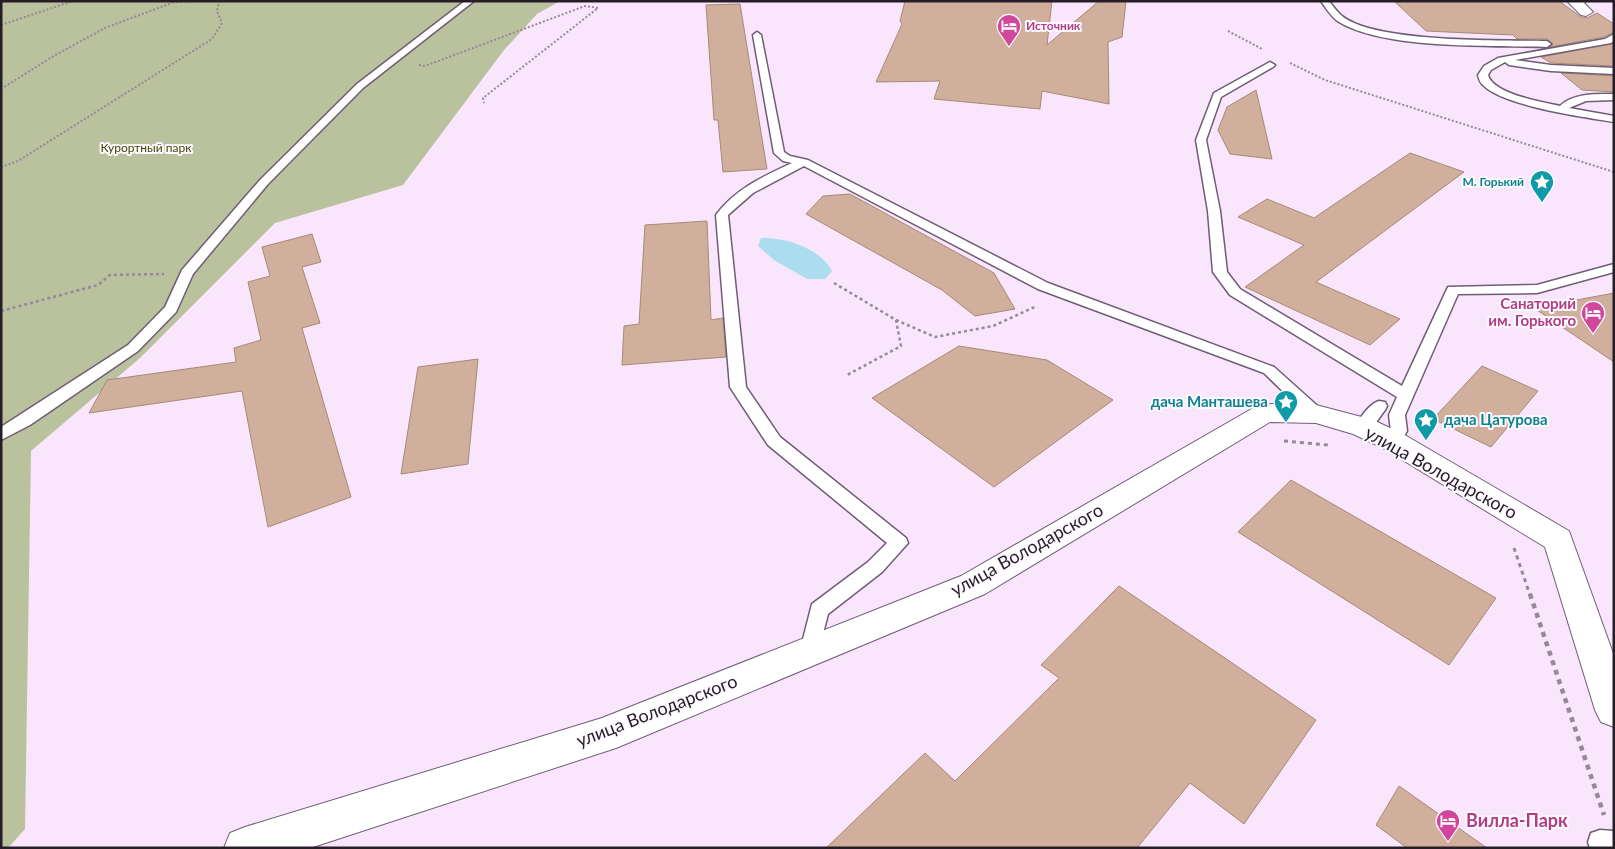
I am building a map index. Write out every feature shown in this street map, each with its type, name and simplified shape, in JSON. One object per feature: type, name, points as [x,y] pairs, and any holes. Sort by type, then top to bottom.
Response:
[{"type":"street","name":"улица Володарского","points":[[245,848],[603,735],[973,585],[1265,412],[1371,417],[1393,441],[1558,540],[1614,710]]},
{"type":"lane","points":[[1,434],[24,421],[132,348],[171,309],[187,274],[264,182],[360,86],[470,1]]},
{"type":"lane","points":[[1326,1],[1340,19],[1360,28],[1388,34],[1421,39],[1574,46]]},
{"type":"lane","points":[[1613,33],[1608,40],[1501,60],[1487,68],[1483,75],[1487,84],[1503,92],[1562,109],[1614,119]]},
{"type":"lane","points":[[757,35],[779,152],[787,159],[804,162],[1043,286],[1269,370],[1316,414]]},
{"type":"lane","points":[[1501,60],[1551,68],[1614,71]]},
{"type":"lane","points":[[1270,65],[1217,95],[1201,140],[1214,211],[1220,272],[1235,292],[1406,395]]},
{"type":"lane","points":[[1562,109],[1565,104],[1594,97],[1614,97]]},
{"type":"lane","points":[[804,162],[756,185],[731,203],[722,215],[738,387],[774,441],[899,543],[875,567],[819,610],[810,651]]},
{"type":"lane","points":[[1393,441],[1399,431],[1397,415],[1453,290],[1537,289],[1614,268]]},
{"type":"path","points":[[1,25],[73,1]]},
{"type":"path","points":[[1,89],[52,57],[105,28],[175,2],[196,1]]},
{"type":"path","points":[[1,167],[18,161],[212,39],[222,23],[217,11],[219,1]]},
{"type":"path","points":[[416,65],[425,66],[585,6],[598,8],[483,98],[484,103]]},
{"type":"path","points":[[1228,31],[1263,49]]},
{"type":"path","points":[[1290,62],[1326,80],[1614,172]]},
{"type":"path","points":[[1,311],[98,285],[110,275],[187,274]]},
{"type":"path","points":[[834,282],[896,320],[935,337],[993,326],[1064,294]]},
{"type":"path","points":[[848,375],[901,346],[896,320]]},
{"type":"path","points":[[1274,440],[1332,446]]},
{"type":"path","points":[[1514,547],[1606,818]]},
{"type":"green space","name":"Курортный парк","points":[[1,1],[560,1],[537,14],[504,50],[403,185],[275,223],[140,358],[31,451],[25,829],[8,848],[1,848]]},
{"type":"water","points":[[761,238],[791,242],[811,250],[832,271],[825,279],[807,279],[774,260],[758,246]]},
{"type":"building","points":[[905,1],[1052,1],[1047,45],[1099,1],[1126,1],[1122,37],[1108,42],[1109,104],[1042,91],[1040,109],[934,99],[940,81],[876,82],[902,24],[900,21]]},
{"type":"building","points":[[1394,1],[1559,1],[1581,17],[1587,18],[1597,13],[1614,24],[1614,32],[1604,37],[1550,47],[1553,44],[1547,39],[1517,39],[1513,35],[1426,31]]},
{"type":"building","points":[[740,4],[767,169],[723,172],[718,120],[714,120],[706,5]]},
{"type":"building","points":[[1614,43],[1614,66],[1551,63],[1541,57]]},
{"type":"building","points":[[1561,73],[1614,76],[1614,92],[1582,90]]},
{"type":"building","points":[[1256,90],[1272,159],[1230,154],[1218,130],[1227,107]]},
{"type":"building","points":[[1410,153],[1464,172],[1316,282],[1400,319],[1370,345],[1245,287],[1304,245],[1238,217],[1267,199],[1314,218]]},
{"type":"building","points":[[850,194],[994,273],[1015,309],[975,316],[942,290],[806,214],[823,196]]},
{"type":"building","points":[[707,221],[711,320],[723,318],[726,357],[622,365],[624,326],[639,324],[645,225]]},
{"type":"building","points":[[312,234],[321,262],[302,267],[320,323],[302,328],[351,497],[268,527],[242,391],[89,413],[107,380],[236,362],[234,348],[261,340],[248,282],[270,276],[262,247]]},
{"type":"building","name":"Санаторий им. Горького","points":[[1614,293],[1614,362],[1534,308]]},
{"type":"building","points":[[959,346],[1047,360],[1113,400],[994,487],[872,398]]},
{"type":"building","points":[[478,359],[468,464],[401,474],[418,367]]},
{"type":"building","points":[[1482,366],[1538,391],[1491,447],[1433,419]]},
{"type":"building","points":[[1291,480],[1496,598],[1449,665],[1238,532]]},
{"type":"building","points":[[1119,586],[1316,720],[1244,824],[1190,783],[1137,848],[826,848],[925,753],[955,781],[1059,678],[1041,665]]},
{"type":"building","points":[[1399,786],[1487,848],[1407,848],[1376,825]]},
{"type":"place","name":"Источник","points":[[1009,47]]},
{"type":"place","name":"М. Горький","points":[[1542,203]]},
{"type":"place","name":"Санаторий им. Горького","points":[[1593,334]]},
{"type":"place","name":"дача Манташева","points":[[1286,423]]},
{"type":"place","name":"дача Цатурова","points":[[1426,441]]},
{"type":"place","name":"Вилла-Парк","points":[[1448,842]]}]
